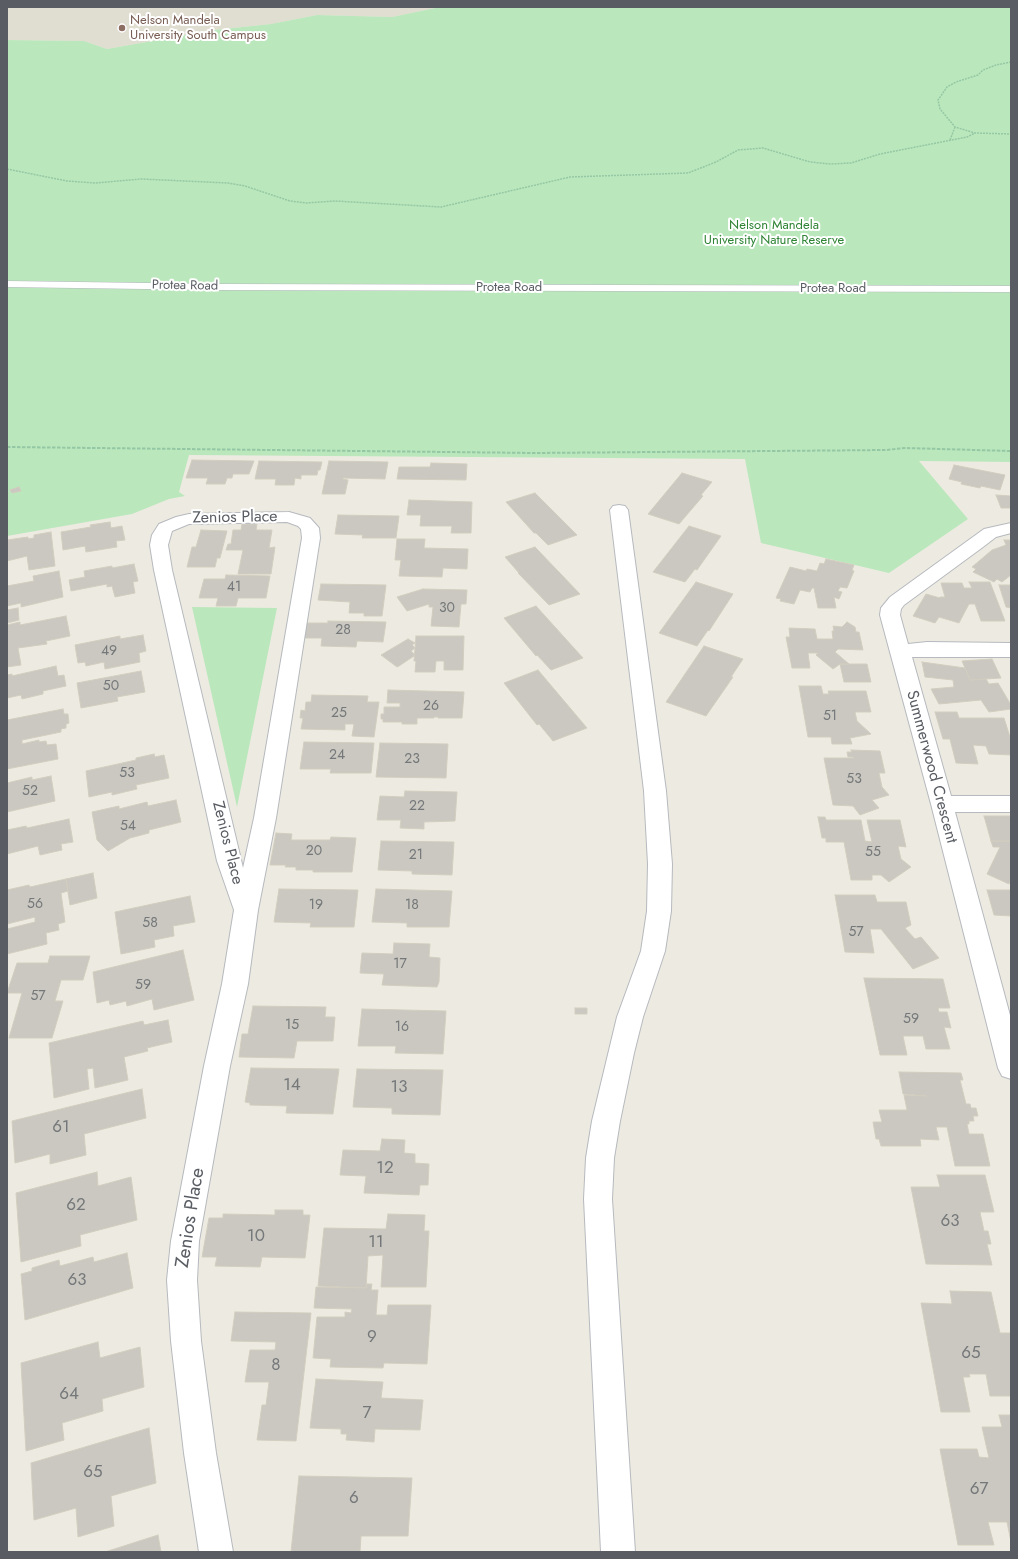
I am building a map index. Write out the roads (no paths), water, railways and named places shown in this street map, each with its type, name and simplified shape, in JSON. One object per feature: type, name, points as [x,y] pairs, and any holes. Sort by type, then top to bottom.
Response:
[{"type":"street","points":[[618,1552],[598,1199],[600,1158],[606,1121],[630,1017],[653,951],[659,911],[660,864],[655,791],[619,510]]},
{"type":"street","name":"Zenios Place","points":[[216,1552],[200,1453],[186,1341],[182,1280],[185,1241],[217,1066],[235,984],[246,910],[269,795],[310,548],[310,528],[304,522],[289,517],[189,519],[176,522],[165,528],[161,535],[159,545],[163,570],[229,861],[246,910]]},
{"type":"street","name":"Summerwood Crescent","points":[[1011,528],[990,533],[942,570],[897,601],[891,608],[890,615],[942,804],[1011,1068]]},
{"type":"street","points":[[899,651],[927,649],[1011,650]]},
{"type":"street","points":[[942,804],[1011,804]]},
{"type":"lane","name":"Protea Road","points":[[7,284],[224,287],[1011,289]]},
{"type":"place","name":"Nelson Mandela University South Campus","points":[[122,28]]},
{"type":"park label","name":"Nelson Mandela University Nature Reserve","points":[[774,234]]}]
